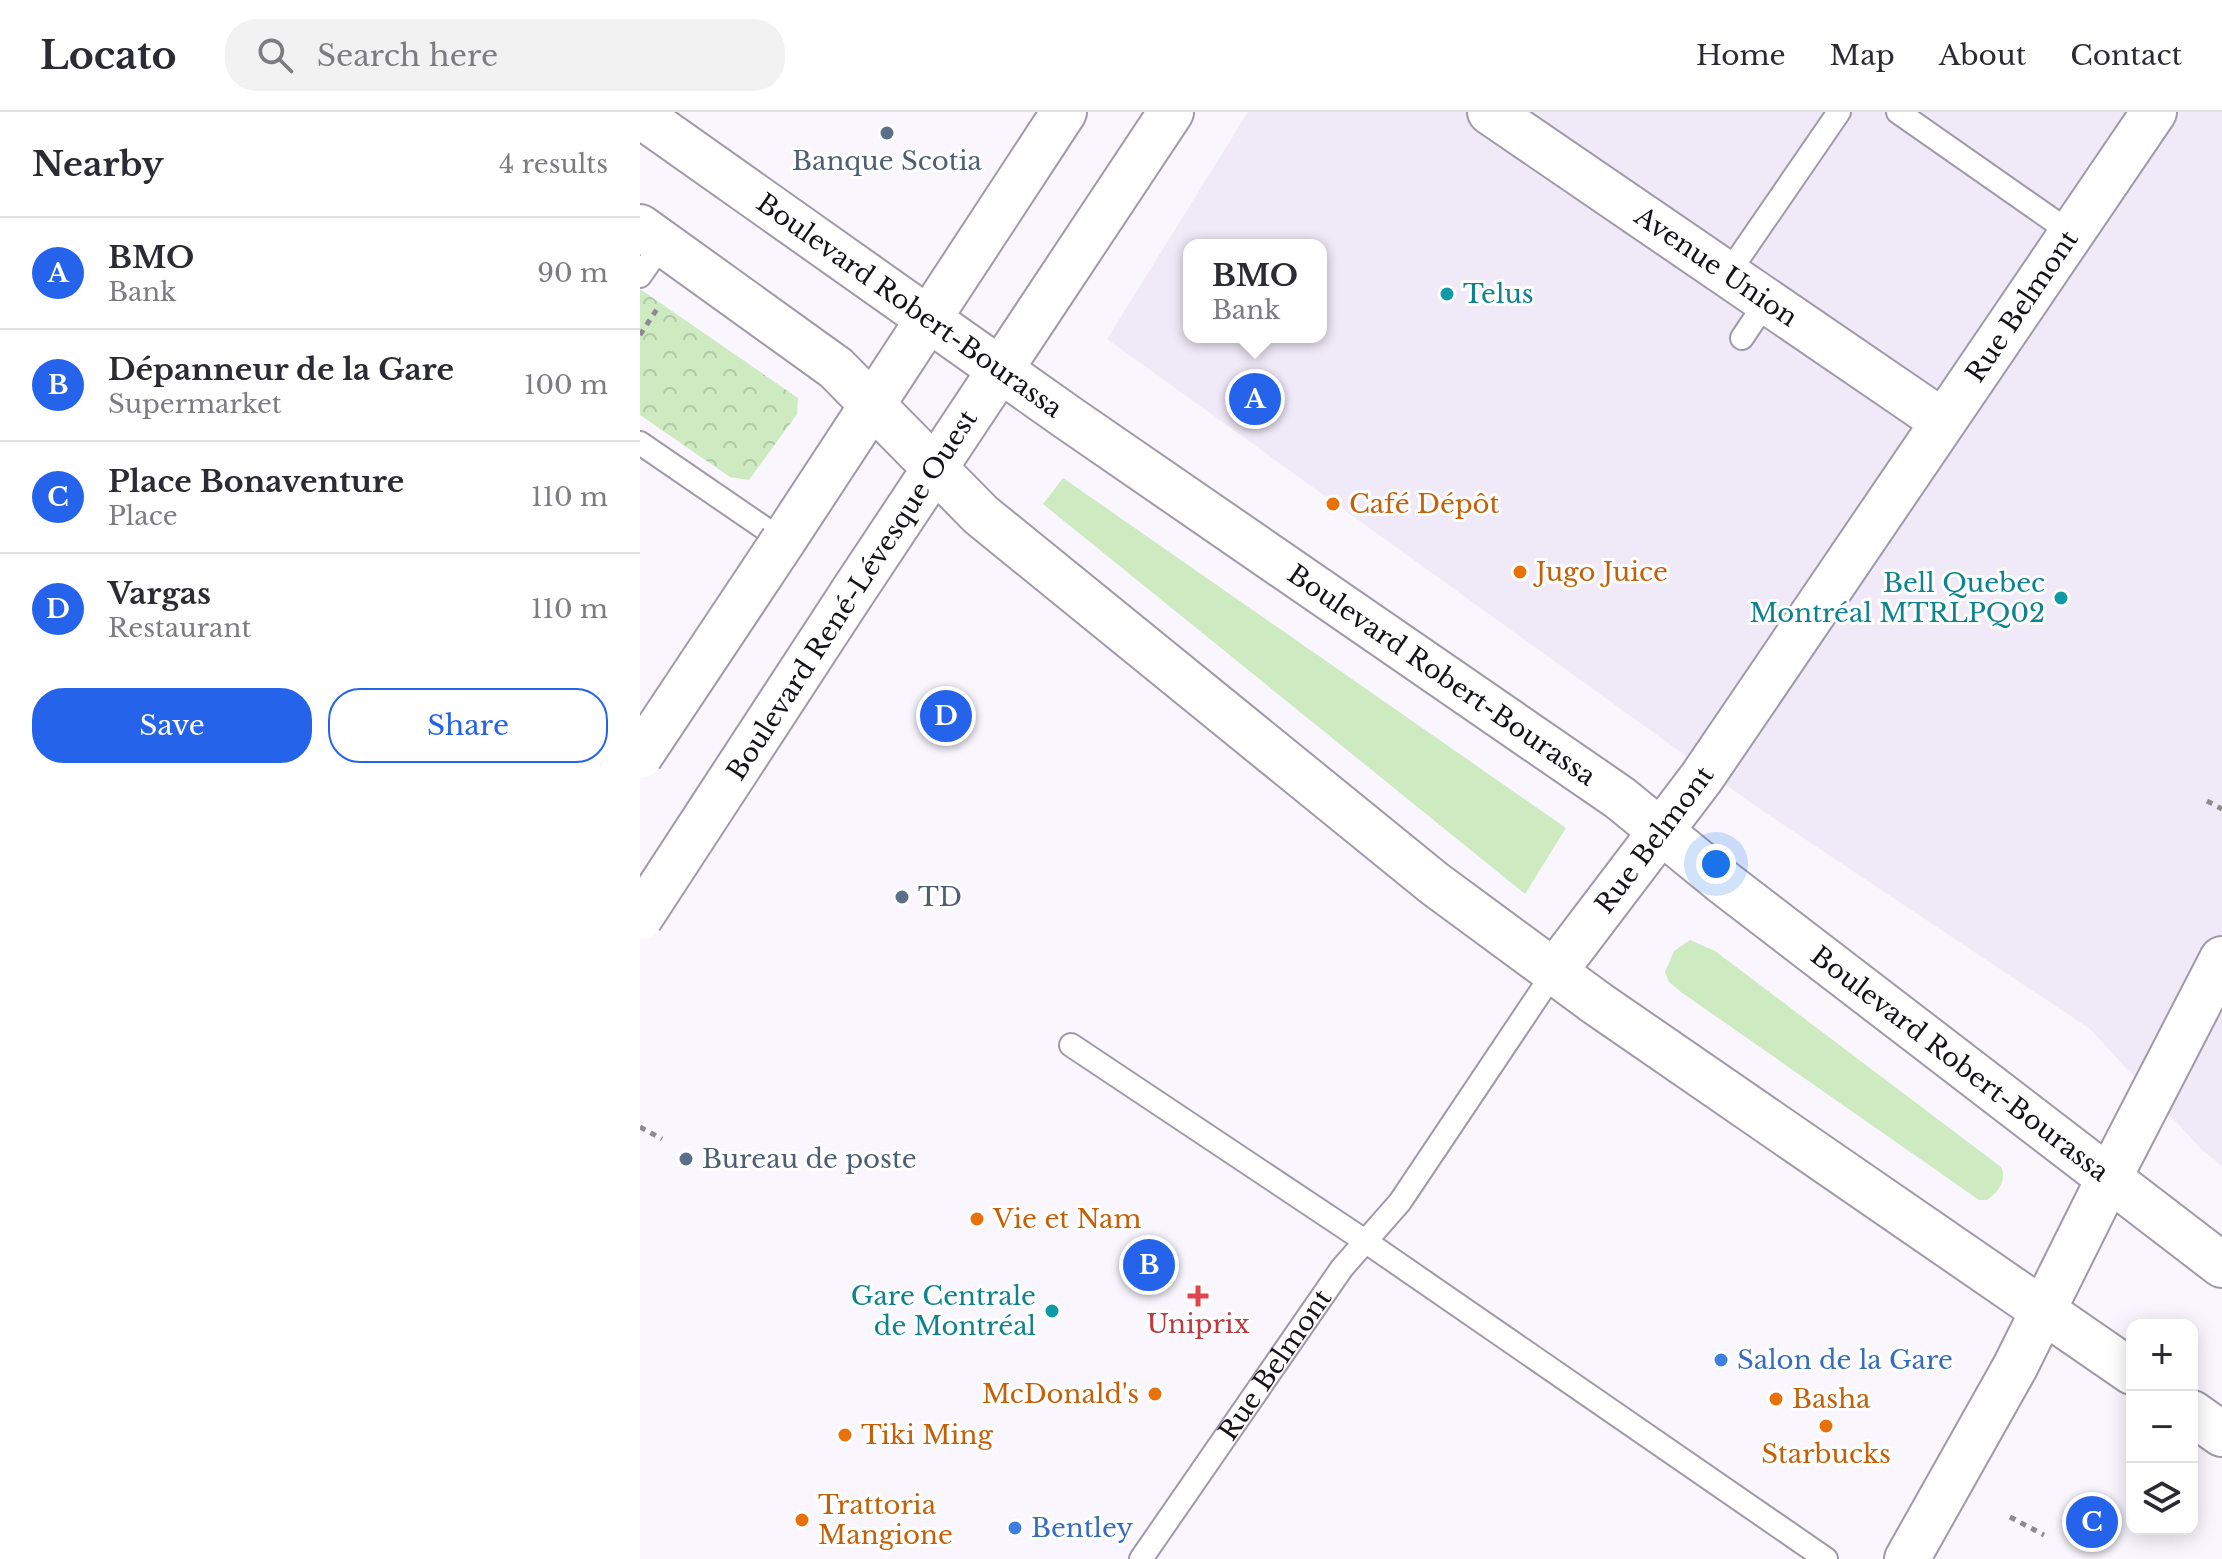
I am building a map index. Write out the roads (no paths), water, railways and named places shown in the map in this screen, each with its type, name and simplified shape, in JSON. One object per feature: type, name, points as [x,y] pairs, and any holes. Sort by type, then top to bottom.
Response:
[{"type":"main road","points":[[640,756],[873,407],[1064,112]]},
{"type":"main road","name":"Boulevard René-Lévesque Ouest","points":[[640,918],[1171,112]]},
{"type":"main road","name":"Avenue Union","points":[[1490,112],[1942,421]]},
{"type":"main road","name":"Rue Belmont","points":[[1554,972],[1702,777],[2154,112]]},
{"type":"main road","name":"Boulevard Robert-Bourassa","points":[[640,115],[999,370],[1620,798],[2108,1180],[2222,1265]]},
{"type":"main road","points":[[647,249],[836,368],[935,472],[1049,572],[1389,849],[1554,972],[2126,1368]]},
{"type":"main road","points":[[1907,1559],[2043,1311],[2222,959]]},
{"type":"main road","points":[[2198,1417],[2222,1434]]},
{"type":"lane","points":[[1727,275],[1839,112]]},
{"type":"lane","points":[[1898,112],[2071,233]]},
{"type":"lane","points":[[1742,338],[1766,302]]},
{"type":"lane","points":[[640,443],[783,541]]},
{"type":"lane","name":"Rue Belmont","points":[[1141,1559],[1342,1268],[1400,1202],[1554,972]]},
{"type":"lane","points":[[1071,1045],[1365,1241],[1826,1559]]},
{"type":"place","name":"Banque Scotia","points":[[887,133]]},
{"type":"place","name":"Telus","points":[[1447,294]]},
{"type":"place","name":"BMO","points":[[1255,399]]},
{"type":"place","name":"Café Dépôt","points":[[1333,504]]},
{"type":"place","name":"Jugo Juice","points":[[1520,572]]},
{"type":"place","name":"Bell Quebec Montréal MTRLPQ02","points":[[2061,598]]},
{"type":"place","name":"Vargas","points":[[946,716]]},
{"type":"place","name":"TD","points":[[902,897]]},
{"type":"place","name":"Bureau de poste","points":[[686,1159]]},
{"type":"place","name":"Vie et Nam","points":[[977,1219]]},
{"type":"place","name":"Dépanneur de la Gare","points":[[1149,1265]]},
{"type":"place","name":"Uniprix","points":[[1198,1296]]},
{"type":"place","name":"Gare Centrale de Montréal","points":[[1052,1311]]},
{"type":"place","name":"Salon de la Gare","points":[[1721,1360]]},
{"type":"place","name":"McDonald's","points":[[1155,1394]]},
{"type":"place","name":"Basha","points":[[1776,1399]]},
{"type":"place","name":"Starbucks","points":[[1826,1426]]},
{"type":"place","name":"Tiki Ming","points":[[845,1435]]},
{"type":"place","name":"Trattoria Mangione","points":[[802,1520]]},
{"type":"place","name":"Place Bonaventure","points":[[2092,1522]]},
{"type":"place","name":"Bentley","points":[[1015,1528]]}]
